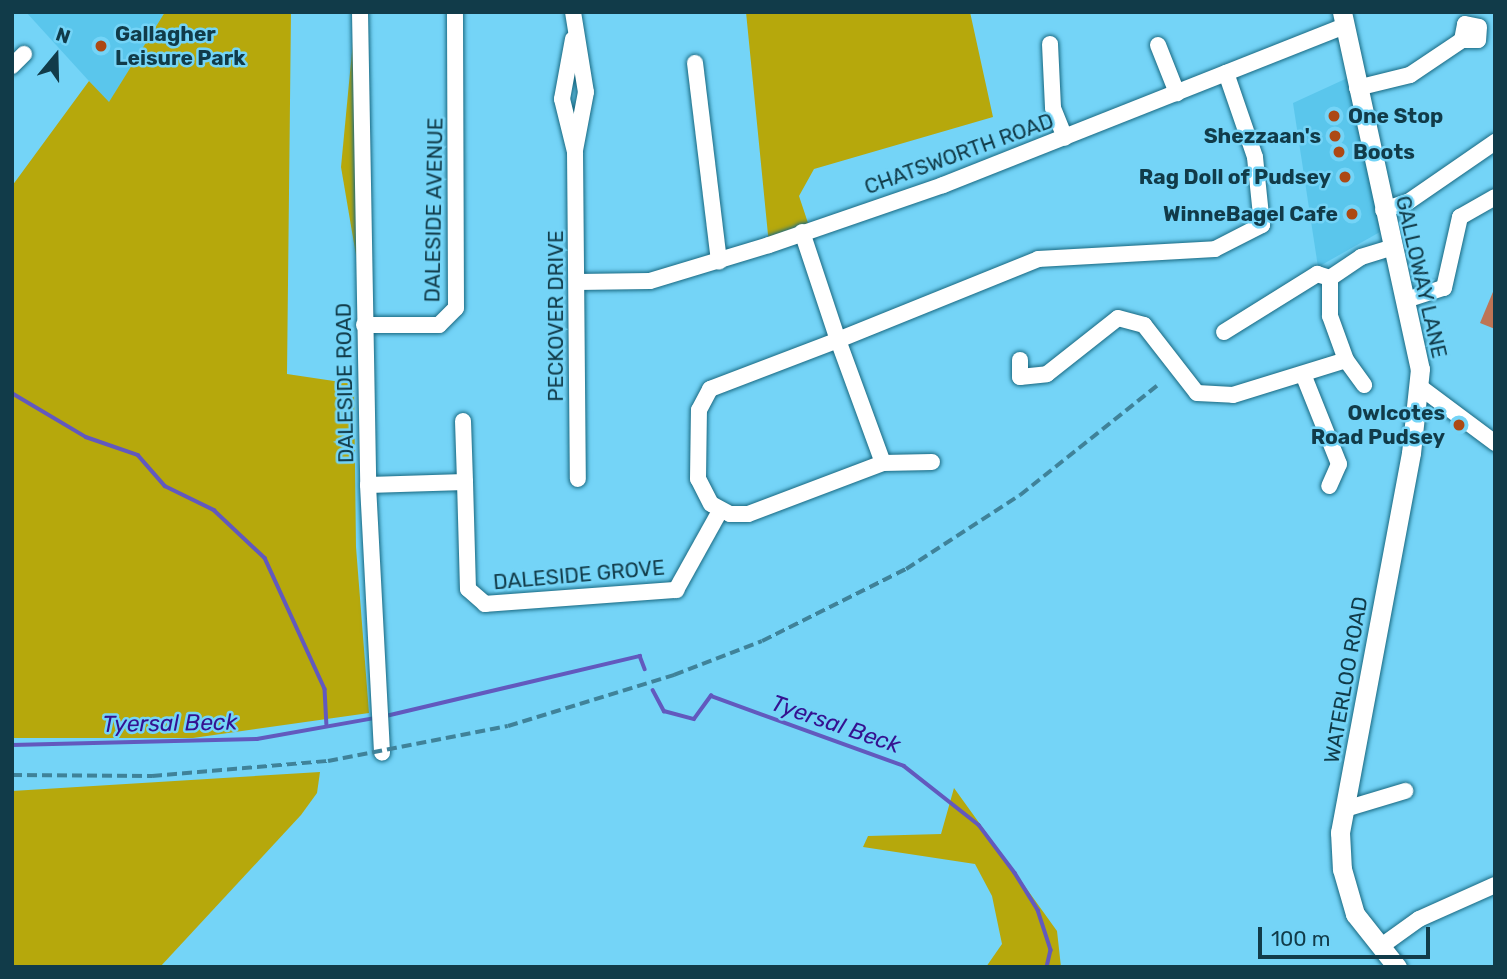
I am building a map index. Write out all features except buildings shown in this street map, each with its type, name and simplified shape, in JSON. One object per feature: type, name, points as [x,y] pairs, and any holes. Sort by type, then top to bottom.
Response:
[{"type":"main road","name":"GALLOWAY LANE","points":[[1343,19],[1391,248],[1406,300],[1420,387]]},
{"type":"main road","name":"WATERLOO ROAD","points":[[1397,967],[1380,947],[1346,889],[1345,809],[1420,387]]},
{"type":"street","name":"DALESIDE ROAD","points":[[360,12],[368,485],[378,718],[382,753]]},
{"type":"street","name":"DALESIDE AVENUE","points":[[364,325],[439,325],[456,309],[455,12]]},
{"type":"street","name":"PECKOVER DRIVE","points":[[573,12],[573,40],[562,99],[575,152]]},
{"type":"street","name":"CHATSWORTH ROAD","points":[[577,282],[650,281],[719,262],[1065,138],[1226,73],[1343,19]]},
{"type":"street","name":"PECKOVER DRIVE","points":[[573,40],[586,92],[575,152],[578,479]]},
{"type":"street","points":[[1357,88],[1410,75],[1462,40]]},
{"type":"street","points":[[1050,44],[1053,108],[1065,138]]},
{"type":"street","points":[[1158,45],[1177,93]]},
{"type":"street","points":[[695,63],[719,262]]},
{"type":"street","points":[[932,462],[883,463],[748,514],[720,511],[698,480],[704,394],[1038,259],[1195,251],[1251,233],[1264,218],[1255,156],[1226,73]]},
{"type":"street","points":[[1383,210],[1408,202],[1495,142]]},
{"type":"street","points":[[1406,300],[1444,288],[1460,217],[1495,197]]},
{"type":"street","points":[[802,232],[883,463]]},
{"type":"street","points":[[1330,278],[1361,257],[1391,248]]},
{"type":"street","points":[[1224,332],[1317,274],[1330,278]]},
{"type":"street","points":[[1330,278],[1328,306],[1346,360],[1364,385]]},
{"type":"street","points":[[1020,359],[1019,384],[1047,373],[1118,318],[1144,325],[1193,400],[1233,395],[1346,360]]},
{"type":"street","points":[[1303,374],[1339,464],[1329,485]]},
{"type":"street","points":[[1420,387],[1495,443]]},
{"type":"street","name":"DALESIDE GROVE","points":[[463,421],[468,589],[485,604],[676,590],[720,511]]},
{"type":"street","points":[[368,485],[465,482]]},
{"type":"street","points":[[1345,809],[1405,791]]},
{"type":"street","points":[[1380,947],[1419,919],[1495,886]]},
{"type":"shaded area","name":"Gallagher Leisure Park","points":[[26,12],[165,12],[109,103]]},
{"type":"shaded area","points":[[165,12],[291,12],[287,374],[354,384],[356,547],[369,713],[193,738],[12,738],[12,186],[89,81],[109,102]]},
{"type":"shaded area","points":[[746,12],[970,12],[993,117],[814,169],[799,196],[810,229],[769,245]]},
{"type":"shaded area","points":[[353,41],[358,267],[341,167]]},
{"type":"shaded area","points":[[1354,75],[1387,228],[1318,267],[1293,103]]},
{"type":"shaded area","points":[[320,772],[317,793],[301,815],[160,967],[12,967],[12,791]]},
{"type":"shaded area","points":[[954,788],[1057,931],[1061,967],[986,967],[1002,944],[992,896],[975,864],[863,847],[868,836],[941,834]]},
{"type":"waterway","name":"Tyersal Beck","points":[[12,393],[86,437],[138,455],[165,486],[214,510],[265,558],[325,689],[327,724]]},
{"type":"waterway","name":"Tyersal Beck","points":[[386,716],[640,656],[645,669]]},
{"type":"waterway","name":"Tyersal Beck","points":[[653,690],[664,711],[694,719],[711,696],[904,766],[979,825],[1015,873],[1038,910],[1051,950],[1047,967]]},
{"type":"waterway","name":"Tyersal Beck","points":[[12,745],[257,739],[375,718]]},
{"type":"railway","points":[[12,775],[152,776],[328,761],[508,726],[674,675],[762,641],[906,569],[1020,495],[1158,385]]},
{"type":"place","name":"Gallagher Leisure Park","points":[[101,46]]},
{"type":"place","name":"One Stop","points":[[1334,116]]},
{"type":"place","name":"Shezzaan's","points":[[1335,136]]},
{"type":"place","name":"Boots","points":[[1339,152]]},
{"type":"place","name":"Rag Doll of Pudsey","points":[[1345,177]]},
{"type":"place","name":"WinneBagel Cafe","points":[[1352,214]]},
{"type":"place","name":"Owlcotes Road Pudsey","points":[[1459,425]]}]
